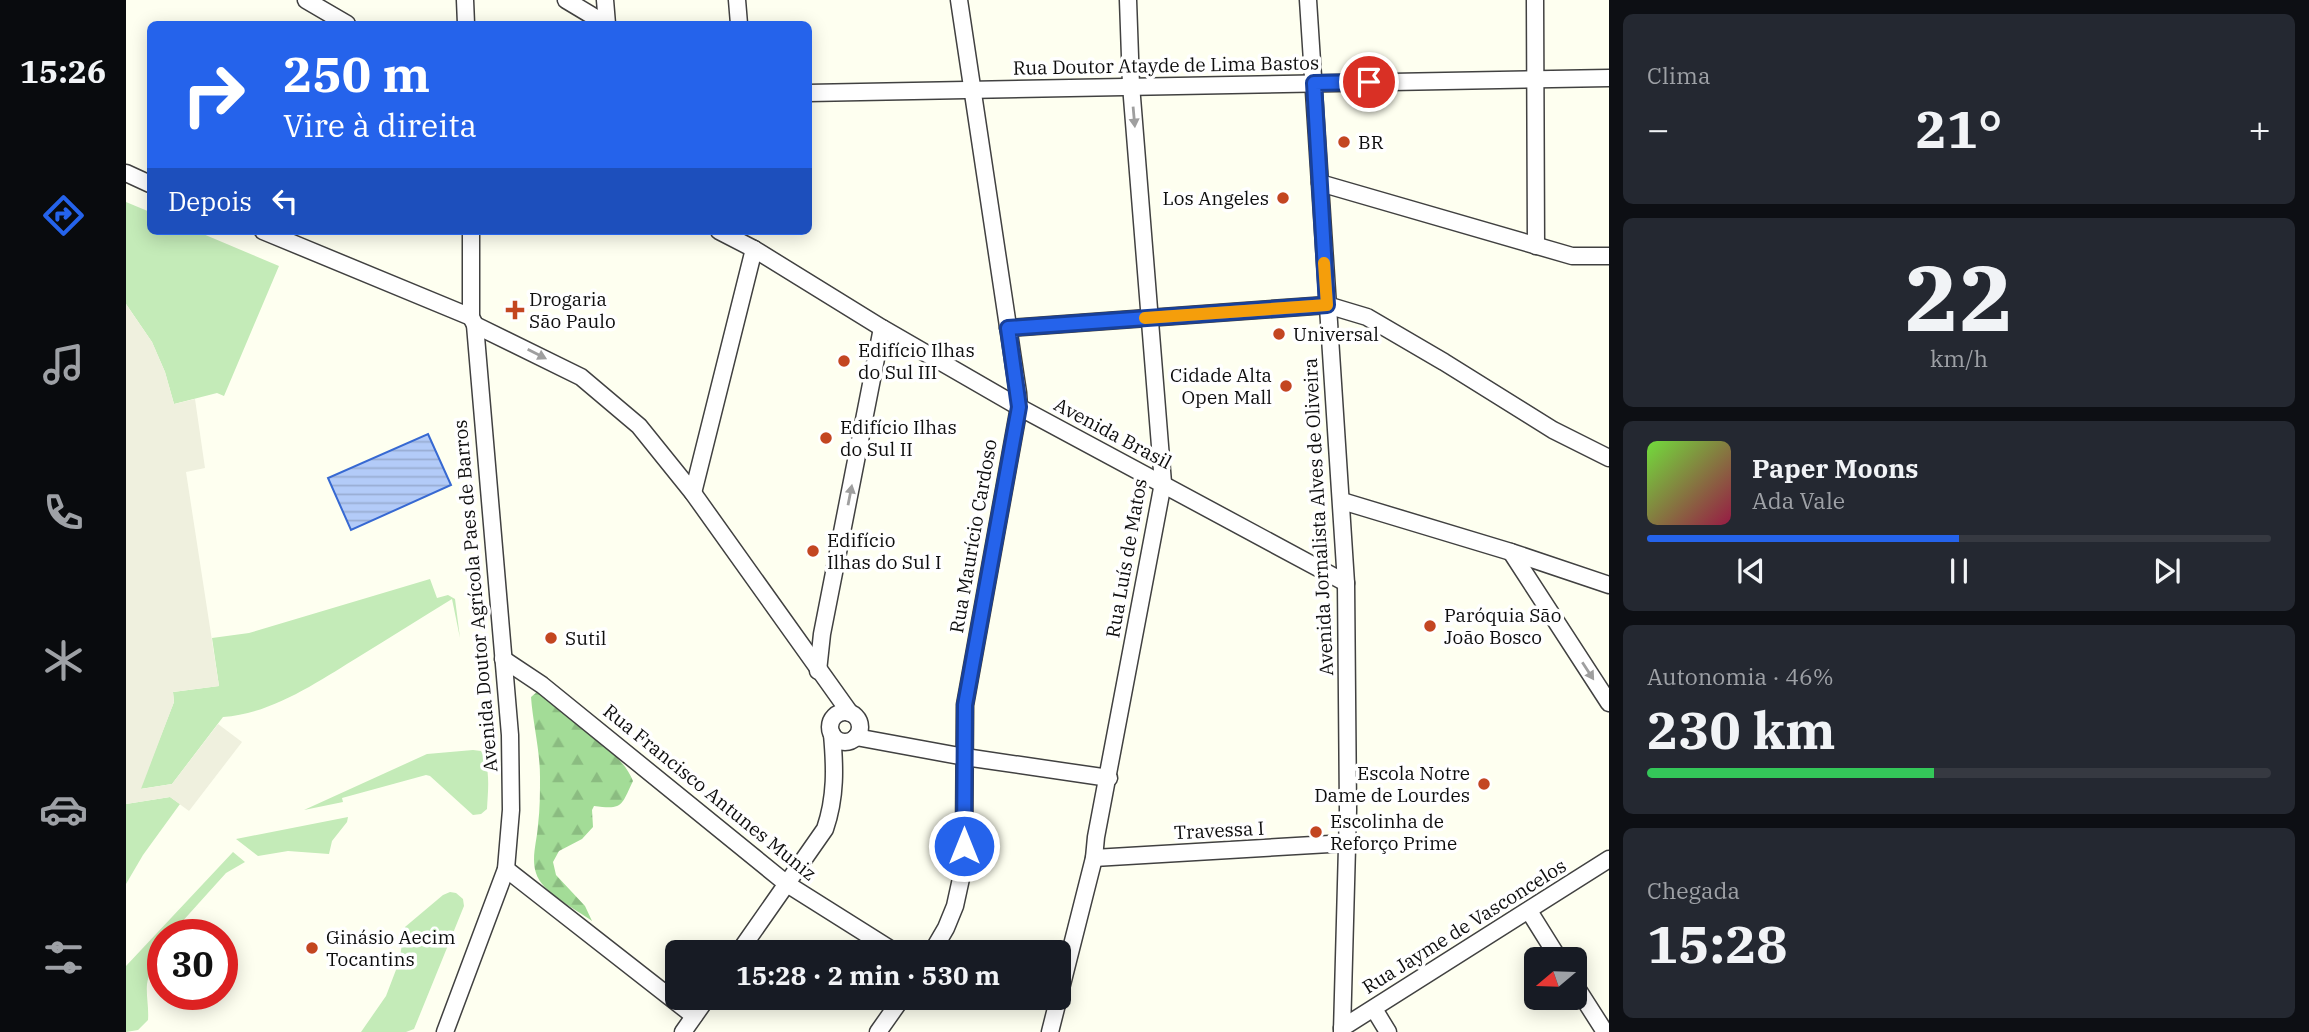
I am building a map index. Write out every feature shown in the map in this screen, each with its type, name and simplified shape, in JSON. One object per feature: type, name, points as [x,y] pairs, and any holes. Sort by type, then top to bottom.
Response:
[{"type":"street","points":[[306,0],[342,21]]},
{"type":"street","points":[[465,0],[466,21]]},
{"type":"street","points":[[566,0],[601,21]]},
{"type":"street","points":[[605,0],[606,21]]},
{"type":"street","points":[[737,0],[739,21]]},
{"type":"street","name":"Rua Maurício Cardoso","points":[[939,940],[954,906],[962,874],[965,705],[1019,407],[959,0]]},
{"type":"street","name":"Rua Luís de Matos","points":[[1050,1032],[1094,858],[1163,483],[1131,85],[1128,0]]},
{"type":"street","name":"Avenida Jornalista Alves de Oliveira","points":[[1308,0],[1346,583],[1347,844],[1342,1030]]},
{"type":"street","points":[[1535,0],[1536,246]]},
{"type":"street","name":"Rua Doutor Atayde de Lima Bastos","points":[[812,93],[1609,78]]},
{"type":"street","points":[[126,173],[147,183]]},
{"type":"street","points":[[1320,183],[1572,256],[1609,256]]},
{"type":"street","points":[[273,235],[473,321],[581,377],[639,426],[693,493],[820,673],[845,728],[836,771],[832,811],[825,830],[747,940]]},
{"type":"street","name":"Avenida Doutor Agrícola Paes de Barros","points":[[446,1032],[506,869],[511,810],[510,735],[473,321],[471,235]]},
{"type":"street","points":[[693,493],[745,241]]},
{"type":"street","name":"Avenida Brasil","points":[[745,241],[882,328],[1019,407],[1346,583]]},
{"type":"street","points":[[1008,328],[1327,305],[1367,317],[1553,430],[1609,458]]},
{"type":"street","points":[[820,673],[822,634],[882,328]]},
{"type":"street","points":[[1342,501],[1609,585]]},
{"type":"street","points":[[1511,552],[1609,703]]},
{"type":"street","points":[[804,651],[822,634]]},
{"type":"street","name":"Rua Francisco Antunes Muniz","points":[[503,659],[542,685],[787,884],[876,940]]},
{"type":"street","points":[[845,728],[881,741],[965,757],[1109,778]]},
{"type":"street","name":"Travessa I","points":[[1094,858],[1347,844]]},
{"type":"street","name":"Rua Jayme de Vasconcelos","points":[[1342,1030],[1609,859]]},
{"type":"street","points":[[506,869],[694,1016]]},
{"type":"street","points":[[1529,911],[1552,947]]},
{"type":"street","points":[[1587,1004],[1605,1032]]},
{"type":"street","points":[[1374,1009],[1388,1032]]},
{"type":"street","points":[[683,1032],[698,1010]]},
{"type":"street","points":[[878,1032],[894,1010]]},
{"type":"green space","points":[[126,202],[147,211],[147,235],[205,235],[279,266],[224,396],[217,393],[174,404],[165,372],[152,342],[126,304]]},
{"type":"green space","points":[[430,579],[437,598],[448,595],[455,599],[460,638],[452,599],[294,695],[259,710],[223,717],[172,784],[140,789],[174,702],[173,692],[219,686],[212,638],[249,633]]},
{"type":"green space","points":[[538,691],[605,745],[627,769],[633,781],[620,804],[611,807],[594,806],[593,827],[582,839],[559,851],[553,862],[556,875],[585,906],[592,921],[560,900],[545,887],[536,873],[534,855],[540,777],[531,697]]},
{"type":"green space","points":[[481,751],[488,772],[487,809],[481,814],[473,815],[426,775],[342,798],[343,802],[304,810],[427,754]]},
{"type":"green space","points":[[170,797],[180,804],[143,855],[126,884],[126,804]]},
{"type":"green space","points":[[348,817],[332,841],[329,854],[288,851],[258,856],[236,839]]},
{"type":"green space","points":[[233,852],[245,862],[226,873],[185,919],[170,919]]},
{"type":"green space","points":[[450,892],[463,899],[464,906],[414,1029],[406,1032],[361,1032],[386,996],[399,962],[405,927]]},
{"type":"green space","points":[[147,944],[148,1020],[138,1030],[126,1032],[126,966]]},
{"type":"shaded area","points":[[126,304],[152,342],[165,372],[174,404],[195,399],[205,468],[186,472],[219,686],[173,692],[174,702],[141,789],[172,784],[218,724],[242,742],[189,811],[170,797],[126,804]]},
{"type":"water","points":[[428,434],[451,485],[351,530],[328,478]]},
{"type":"slow traffic","points":[[1145,318],[1327,305],[1324,263]]},
{"type":"place","name":"BR","points":[[1344,142]]},
{"type":"place","name":"Los Angeles","points":[[1283,198]]},
{"type":"place","name":"Drogaria São Paulo","points":[[515,310]]},
{"type":"place","name":"Universal","points":[[1279,334]]},
{"type":"place","name":"Edifício Ilhas do Sul III","points":[[844,361]]},
{"type":"place","name":"Cidade Alta Open Mall","points":[[1286,386]]},
{"type":"place","name":"Edifício Ilhas do Sul II","points":[[826,438]]},
{"type":"place","name":"Edifício Ilhas do Sul I","points":[[813,551]]},
{"type":"place","name":"Paróquia São João Bosco","points":[[1430,626]]},
{"type":"place","name":"Sutil","points":[[551,638]]},
{"type":"place","name":"Escola Notre Dame de Lourdes","points":[[1484,784]]},
{"type":"place","name":"Escolinha de Reforço Prime","points":[[1316,832]]},
{"type":"place","name":"Ginásio Aecim Tocantins","points":[[312,948]]},
{"type":"route","points":[[964,846],[965,705],[1019,407],[1008,328],[1327,305],[1314,83],[1369,82]]}]
